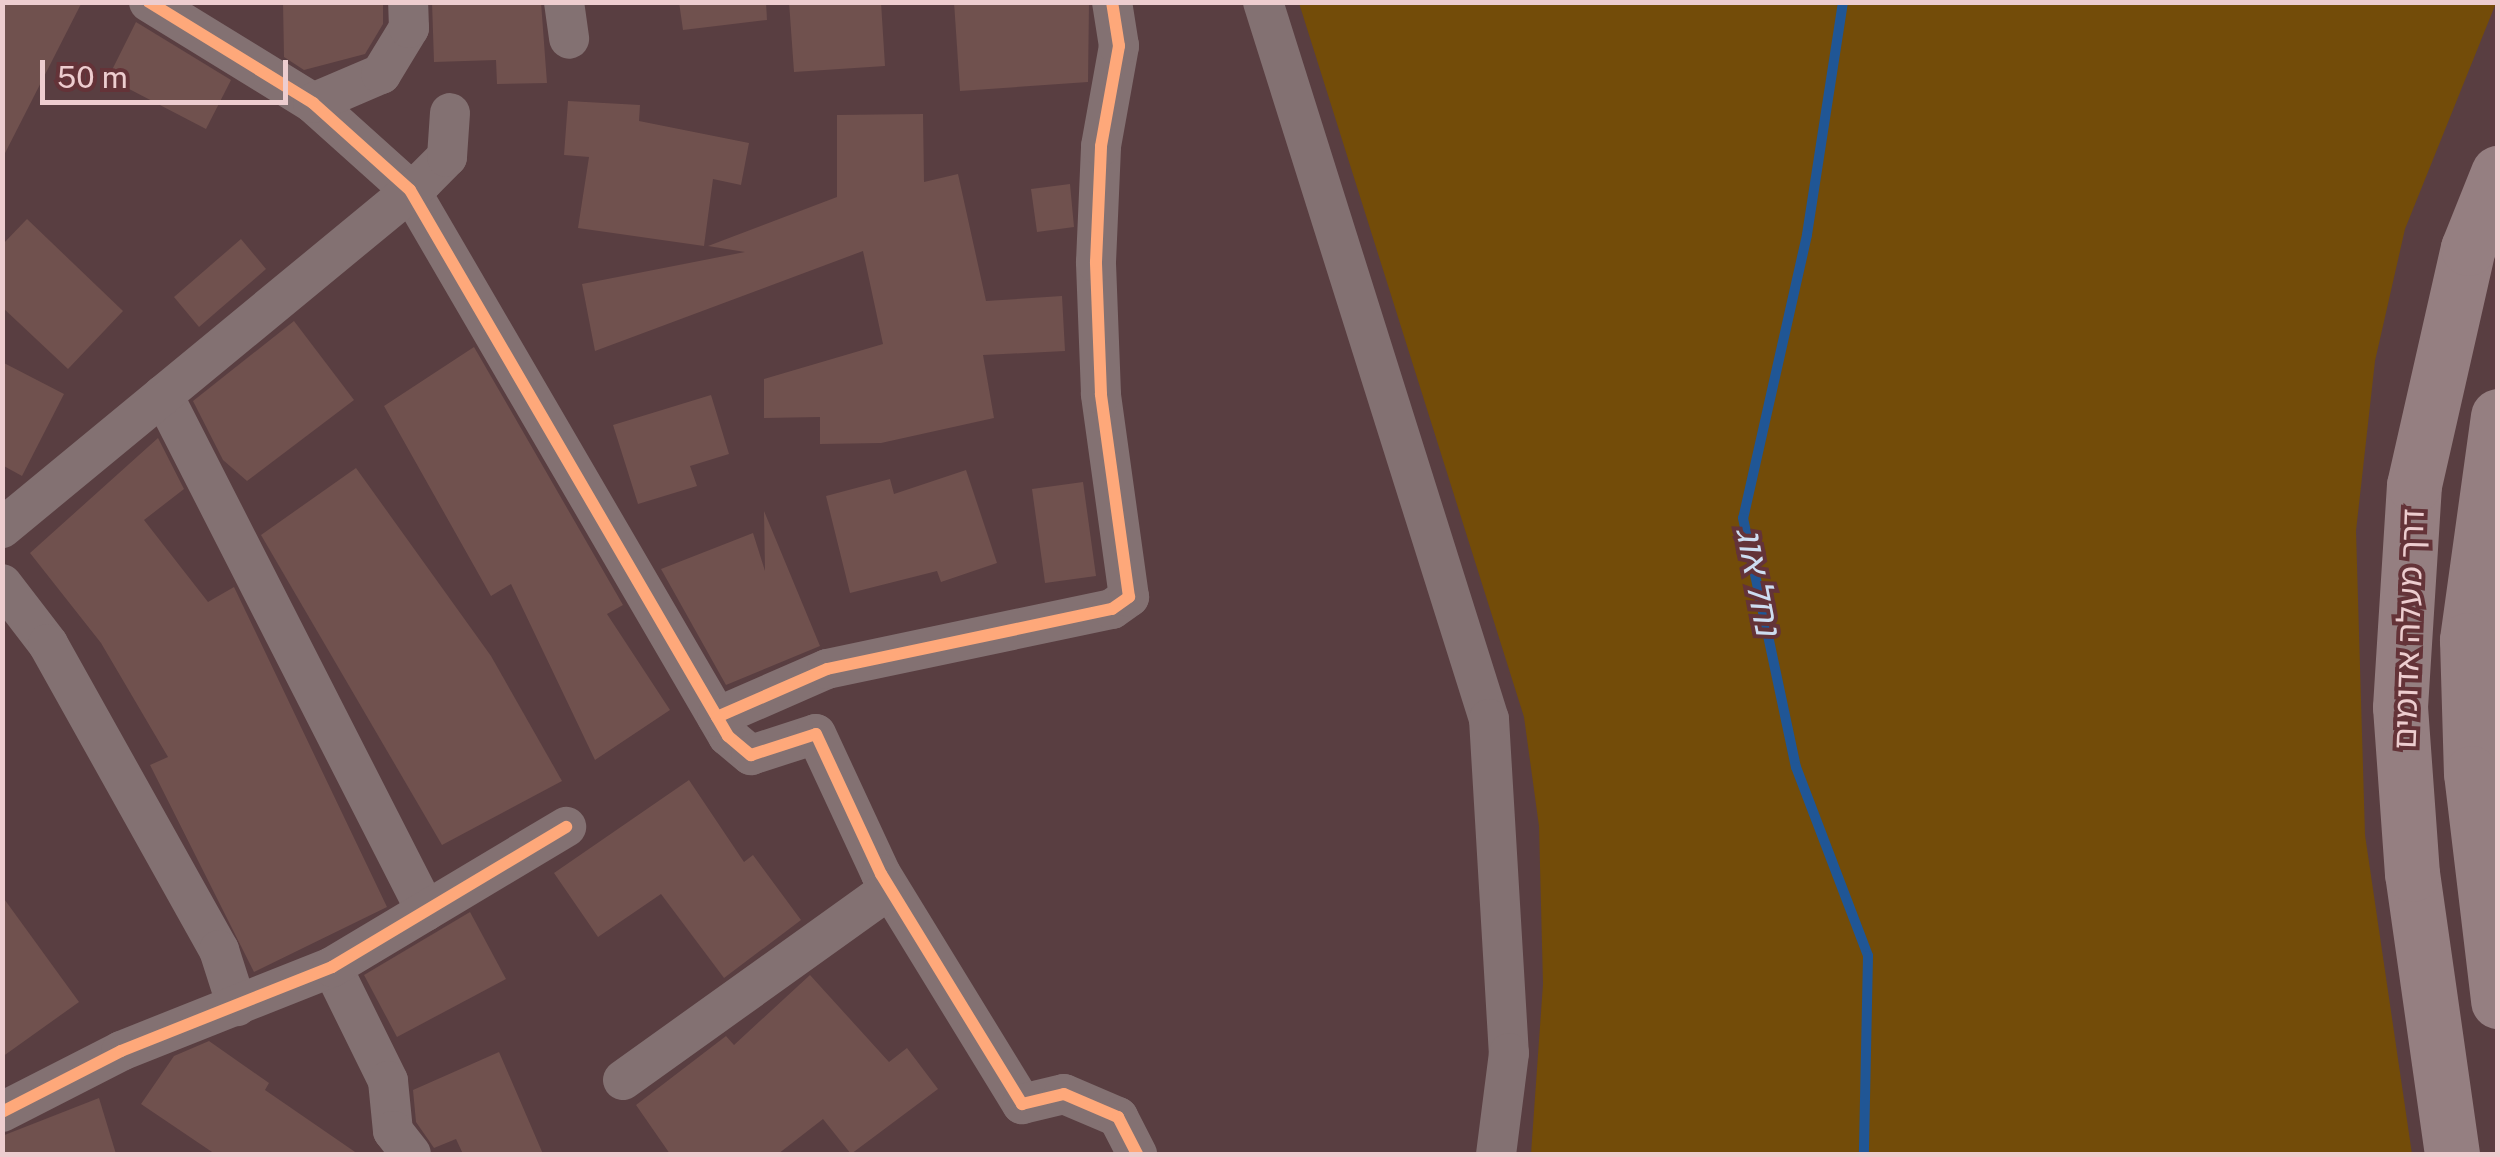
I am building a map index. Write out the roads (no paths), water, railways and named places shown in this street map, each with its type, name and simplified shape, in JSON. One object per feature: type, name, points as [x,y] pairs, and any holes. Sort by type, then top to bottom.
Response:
[{"type":"highway","name":"דרך מעלה אדומים","points":[[2452,1154],[2412,874],[2404,634],[2414,485],[2430,399],[2498,173]]},
{"type":"highway","name":"דרך מעלה אדומים","points":[[2498,416],[2467,640],[2471,773],[2498,1001]]},
{"type":"street","points":[[149,2],[273,84],[313,103],[410,190],[717,717],[751,755],[816,734],[890,889],[1022,1104],[1064,1094],[1118,1117],[1137,1154]]},
{"type":"street","points":[[313,103],[381,74],[409,28],[408,2]]},
{"type":"street","points":[[717,717],[827,669],[1112,609],[1129,597],[1101,394],[1096,262],[1100,146],[1119,46],[1112,2]]},
{"type":"street","points":[[1263,2],[1488,718],[1509,1053],[1496,1154]]},
{"type":"street","points":[[2,528],[410,190],[446,156],[450,113]]},
{"type":"street","points":[[163,395],[426,911]]},
{"type":"street","points":[[2,584],[48,644],[219,950],[238,1006]]},
{"type":"street","points":[[2,1112],[332,967],[566,827]]},
{"type":"street","points":[[623,1080],[890,889]]},
{"type":"street","points":[[332,967],[388,1081],[394,1132],[411,1154]]},
{"type":"waterway","name":"נחל אוג","points":[[1843,2],[1807,235],[1743,518],[1796,767],[1868,956],[1864,1154]]}]
